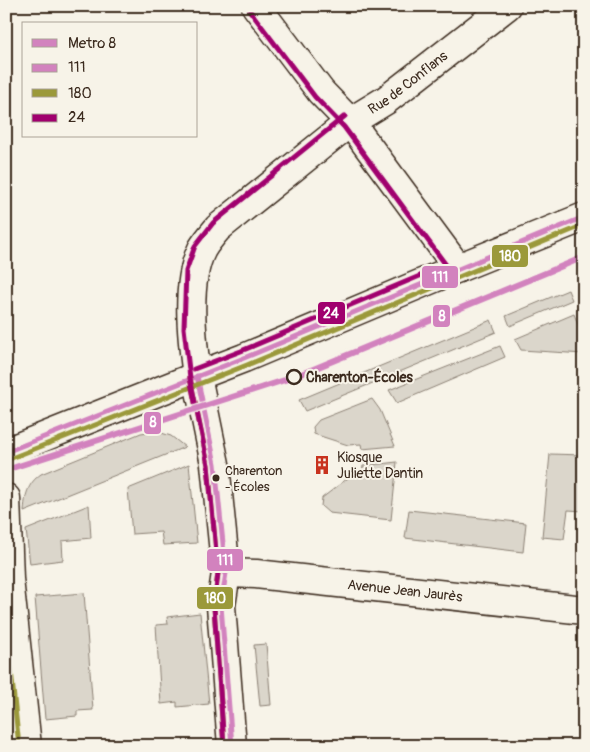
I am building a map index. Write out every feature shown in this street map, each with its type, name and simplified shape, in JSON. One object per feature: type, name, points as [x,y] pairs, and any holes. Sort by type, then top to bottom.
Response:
[{"type":"street","points":[[256,6],[321,92],[350,122],[458,268]]},
{"type":"street","name":"Rue de Conflans","points":[[232,746],[221,606],[226,573],[215,464],[196,376],[192,328],[193,273],[202,250],[218,228],[350,122],[386,100],[507,6]]},
{"type":"street","points":[[6,452],[244,358],[584,217]]},
{"type":"street","points":[[6,498],[9,579],[27,746]]},
{"type":"street","name":"Avenue Jean Jaurès","points":[[226,573],[256,574],[584,610]]},
{"type":"shaded area","points":[[568,290],[572,300],[510,326],[506,316]]},
{"type":"shaded area","points":[[574,314],[581,332],[584,332],[584,354],[521,350],[515,339]]},
{"type":"shaded area","points":[[491,320],[496,332],[305,411],[299,400]]},
{"type":"shaded area","points":[[500,346],[505,357],[397,403],[389,390]]},
{"type":"shaded area","points":[[372,399],[380,410],[395,446],[362,449],[361,444],[348,445],[314,434],[313,427],[319,420]]},
{"type":"shaded area","points":[[155,431],[171,436],[185,447],[24,512],[30,486],[41,474],[141,433]]},
{"type":"shaded area","points":[[550,454],[584,455],[584,511],[568,510],[564,539],[542,537]]},
{"type":"shaded area","points":[[397,462],[391,520],[329,513],[321,506],[322,498],[348,478],[349,474],[362,472],[363,466]]},
{"type":"shaded area","points":[[189,464],[197,543],[163,545],[161,532],[132,534],[128,489]]},
{"type":"shaded area","points":[[89,505],[91,538],[62,541],[63,560],[30,564],[26,530]]},
{"type":"shaded area","points":[[409,510],[526,523],[523,552],[405,538]]},
{"type":"shaded area","points":[[84,593],[93,710],[77,711],[77,716],[45,719],[35,597]]},
{"type":"shaded area","points":[[200,613],[209,704],[177,707],[177,702],[161,704],[156,625],[168,624],[167,617]]},
{"type":"shaded area","points":[[266,644],[271,705],[260,706],[254,645]]},
{"type":"metro line","name":"8","points":[[6,470],[294,377],[584,257]]},
{"type":"transit line","name":"24","points":[[194,369],[446,265],[344,127],[315,97],[250,11]]},
{"type":"transit line","name":"24","points":[[224,746],[214,607],[218,573],[208,465],[190,378],[184,328],[186,271],[195,246],[213,223],[345,116]]},
{"type":"transit line","name":"111","points":[[6,452],[244,358],[584,217]]},
{"type":"transit line","name":"180","points":[[9,459],[247,365],[584,225]]},
{"type":"transit line","name":"111","points":[[197,376],[215,464],[226,573],[221,606],[232,746]]},
{"type":"transit line","name":"180","points":[[190,378],[208,465],[218,573],[214,607],[224,746]]},
{"type":"transit line","name":"180","points":[[6,623],[19,746]]},
{"type":"place","name":"Charenton-Écoles","points":[[294,377]]},
{"type":"place","name":"Kiosque Juliette Dantin","points":[[322,465]]},
{"type":"place","name":"Charenton - Écoles","points":[[216,478]]}]
